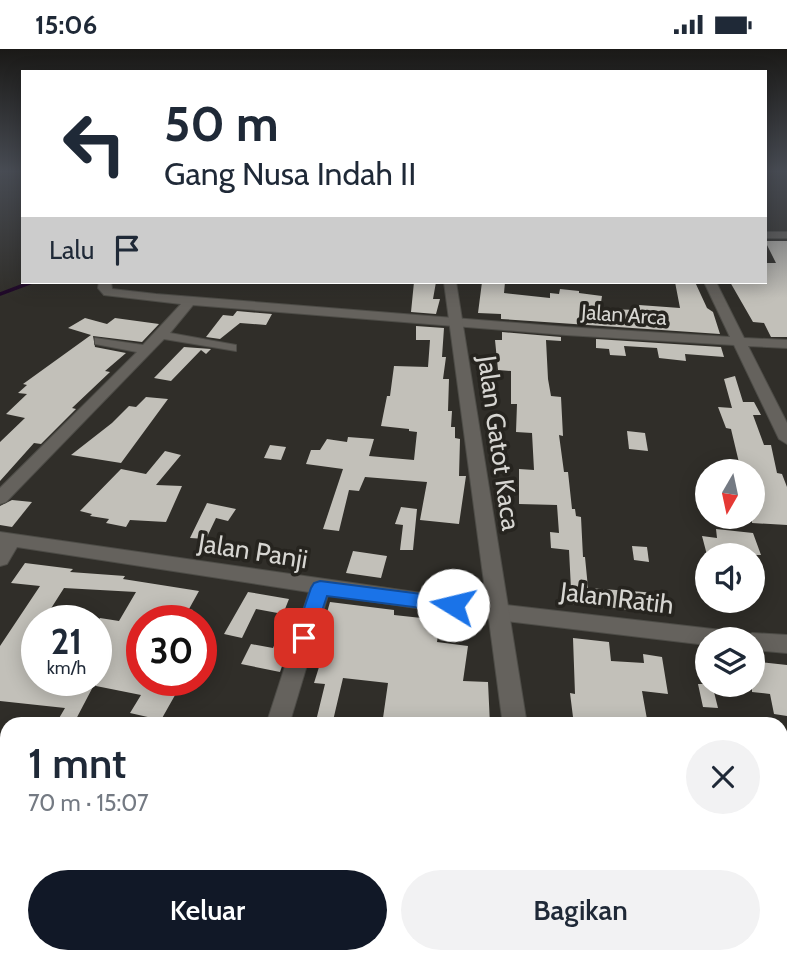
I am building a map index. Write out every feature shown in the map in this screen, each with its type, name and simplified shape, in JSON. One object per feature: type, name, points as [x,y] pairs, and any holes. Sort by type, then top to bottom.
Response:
[{"type":"street","points":[[767,235],[787,235]]},
{"type":"street","name":"Jalan Arca","points":[[105,284],[104,288],[108,292],[191,300],[458,322],[787,344]]},
{"type":"street","name":"Jalan Gatot Kaca","points":[[450,284],[514,717]]},
{"type":"street","points":[[711,284],[738,342],[782,419],[787,439]]},
{"type":"street","points":[[0,498],[53,441],[162,335],[191,300]]},
{"type":"street","points":[[162,335],[231,348]]},
{"type":"street","points":[[100,341],[146,350]]},
{"type":"street","points":[[0,559],[6,540]]},
{"type":"street","name":"Jalan Panji","points":[[6,540],[498,612]]},
{"type":"street","points":[[280,717],[320,588]]},
{"type":"street","name":"Jalan Ratih","points":[[498,612],[695,635]]},
{"type":"street","points":[[765,642],[787,645]]},
{"type":"building","points":[[767,241],[787,241],[787,337],[771,337],[764,323],[753,322],[731,284],[767,284],[767,263],[776,263]]},
{"type":"building","points":[[414,284],[436,284],[433,299],[440,299],[436,314],[411,312]]},
{"type":"building","points":[[482,284],[505,284],[504,293],[550,298],[550,293],[559,294],[560,289],[579,291],[602,296],[600,309],[640,310],[639,305],[680,308],[675,284],[696,284],[707,308],[713,312],[720,334],[501,319],[501,314],[478,313]]},
{"type":"building","points":[[237,311],[272,314],[266,325],[240,323],[220,339],[206,337],[223,315],[233,316]]},
{"type":"building","points":[[85,318],[107,324],[115,318],[159,324],[142,342],[93,336],[95,347],[126,353],[105,371],[110,372],[72,408],[76,409],[41,444],[34,443],[0,481],[0,442],[25,418],[6,414],[27,394],[18,393],[27,385],[23,384],[91,335],[68,328]]},
{"type":"building","points":[[416,326],[444,328],[442,357],[446,357],[443,379],[449,379],[448,411],[452,411],[451,427],[455,427],[455,438],[460,439],[459,476],[466,476],[459,524],[420,520],[427,482],[365,477],[359,491],[349,490],[339,531],[323,529],[343,469],[306,464],[311,450],[320,450],[327,439],[347,442],[348,437],[374,439],[369,456],[414,460],[417,432],[381,426],[387,396],[390,396],[394,366],[428,367],[430,340],[416,340]]},
{"type":"building","points":[[502,332],[561,337],[561,341],[546,340],[548,379],[551,396],[561,397],[563,436],[559,435],[564,472],[568,472],[572,509],[575,509],[576,516],[581,517],[588,588],[658,593],[660,615],[589,604],[569,604],[569,550],[551,548],[550,532],[559,533],[557,505],[519,504],[519,469],[534,470],[532,433],[516,432],[517,404],[511,404],[511,371],[498,370],[495,340],[502,340]]},
{"type":"building","points":[[596,339],[721,347],[724,357],[685,354],[686,361],[659,358],[657,348],[624,346],[626,356],[610,355],[609,349],[596,348]]},
{"type":"building","points":[[184,347],[211,349],[206,354],[201,350],[171,381],[154,378]]},
{"type":"building","points":[[735,376],[743,402],[754,402],[761,415],[753,415],[764,445],[771,445],[777,473],[782,474],[787,487],[787,525],[765,524],[765,459],[738,459],[731,429],[726,428],[718,407],[732,408],[724,379]]},
{"type":"building","points":[[146,397],[168,399],[121,463],[71,455],[129,406],[136,407]]},
{"type":"building","points":[[627,431],[645,433],[648,451],[629,449]]},
{"type":"building","points":[[270,445],[286,447],[281,460],[264,458]]},
{"type":"building","points":[[165,451],[181,455],[156,485],[182,486],[166,522],[130,520],[126,527],[106,523],[109,519],[90,516],[92,514],[80,511],[121,469],[146,474]]},
{"type":"building","points":[[12,500],[32,502],[12,527],[0,525],[0,506]]},
{"type":"building","points":[[207,503],[236,509],[228,521],[216,518],[206,539],[190,538]]},
{"type":"building","points":[[401,507],[417,509],[413,550],[400,550],[403,525],[395,524]]},
{"type":"building","points":[[716,529],[753,533],[757,543],[704,543],[702,536],[717,538]]},
{"type":"building","points":[[632,546],[647,547],[649,562],[634,560]]},
{"type":"building","points":[[353,551],[387,556],[381,578],[346,573]]},
{"type":"building","points":[[25,563],[73,569],[70,572],[125,576],[123,579],[199,591],[191,605],[128,605],[136,592],[64,588],[53,605],[27,605],[40,586],[11,583]]},
{"type":"building","points":[[248,592],[289,599],[283,614],[256,609],[242,638],[224,634]]},
{"type":"building","points":[[330,602],[394,610],[394,615],[440,620],[437,642],[468,646],[463,681],[488,682],[490,717],[383,717],[388,683],[343,678],[334,717],[317,717],[325,684],[314,683],[319,667],[312,666]]},
{"type":"building","points":[[126,609],[126,692],[112,689],[112,620],[119,621]]},
{"type":"building","points":[[21,614],[21,696],[88,696],[77,717],[60,717],[65,708],[0,701],[0,646]]},
{"type":"building","points":[[280,632],[293,634],[280,672],[241,664],[251,644],[273,648]]},
{"type":"building","points":[[573,638],[609,642],[611,661],[644,663],[643,654],[662,657],[668,694],[642,691],[647,717],[573,717],[570,693],[575,694]]},
{"type":"building","points":[[765,662],[787,665],[787,716],[774,714],[770,694],[765,693]]},
{"type":"building","points":[[140,696],[175,696],[163,717],[130,713]]},
{"type":"building","points":[[701,697],[715,697],[718,708],[703,707]]},
{"type":"waterway","points":[[0,294],[27,284]]},
{"type":"route","points":[[304,638],[320,588],[453,605]]}]
